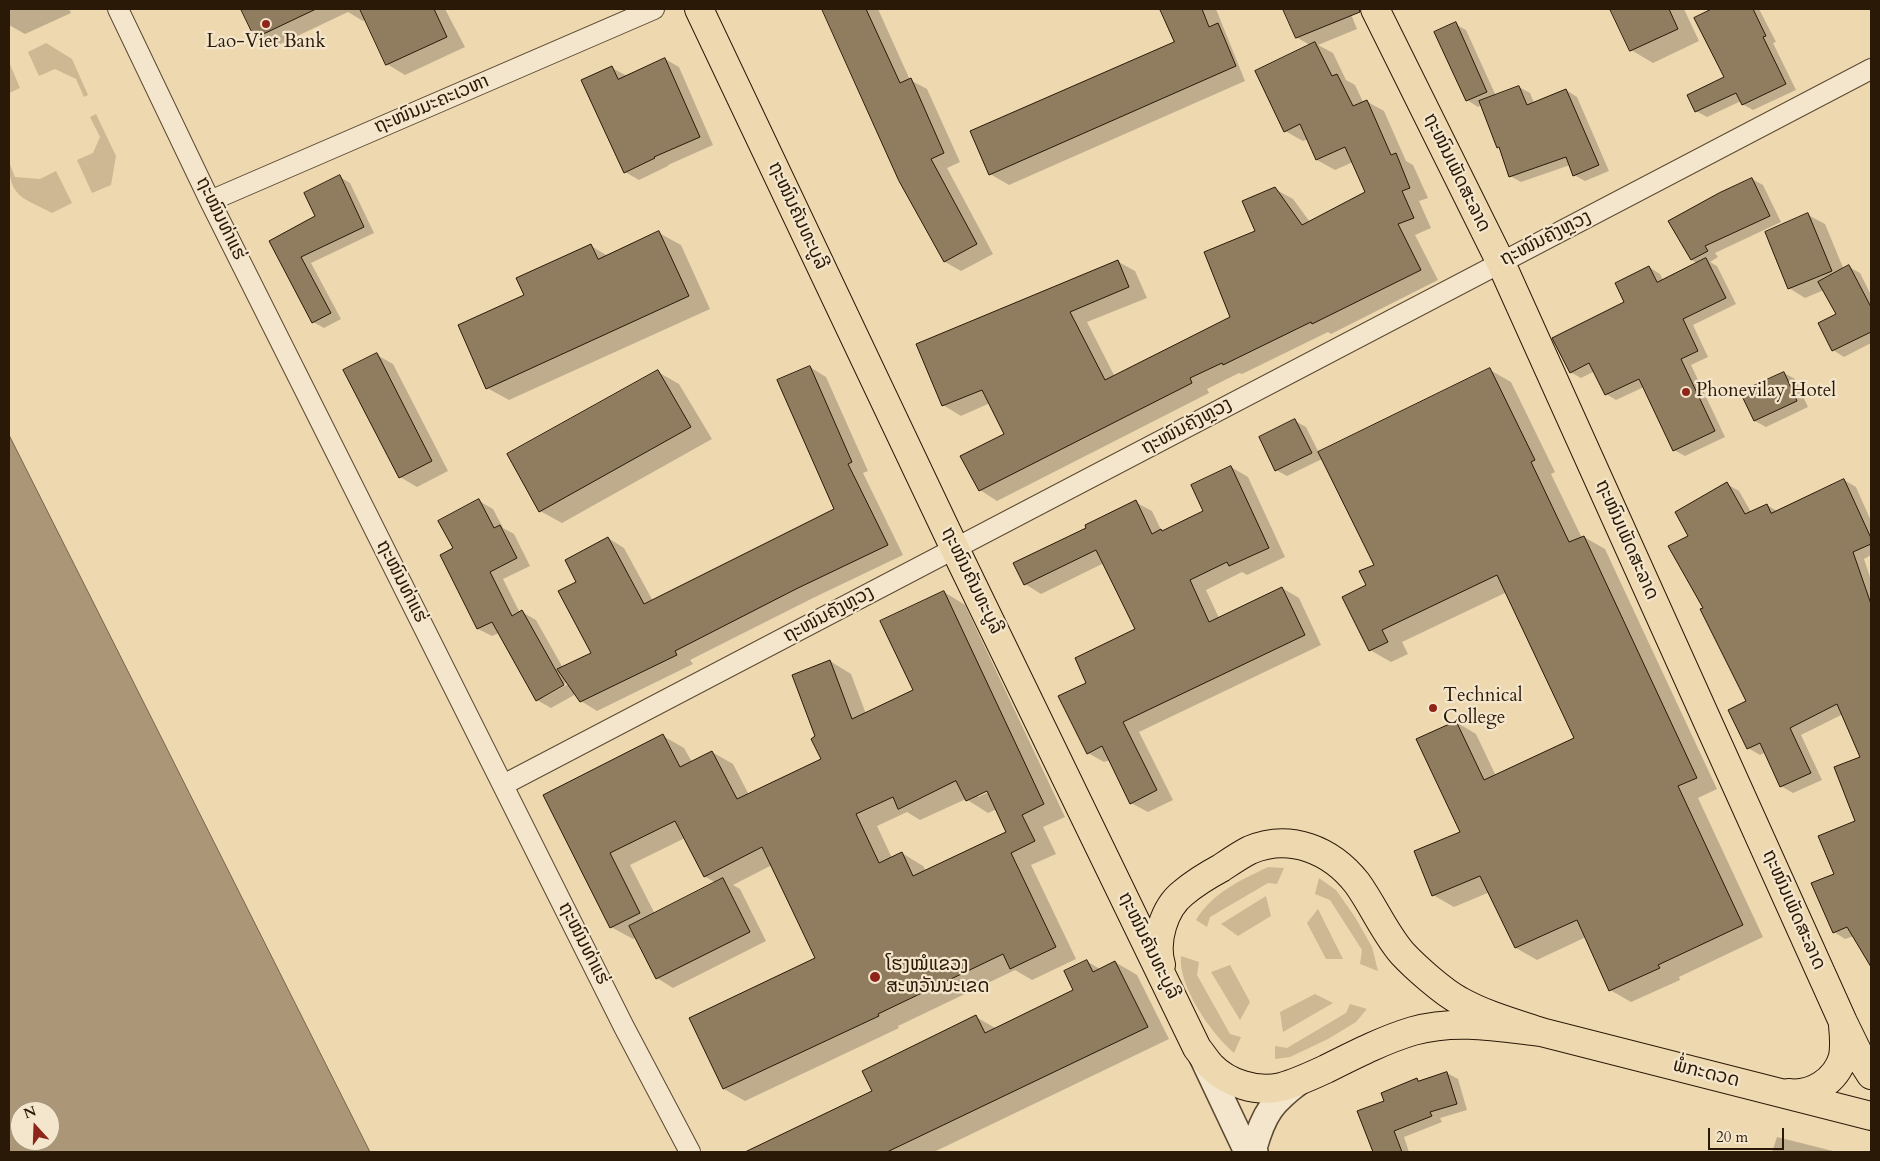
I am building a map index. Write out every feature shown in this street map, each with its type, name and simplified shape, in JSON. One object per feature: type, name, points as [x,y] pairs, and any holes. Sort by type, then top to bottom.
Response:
[{"type":"main road","name":"ຖະໜົນຄັນທະບູລີ","points":[[699,9],[955,549],[1197,1048]]},
{"type":"main road","name":"ຖະໜົນເພັດສະລາດ","points":[[1374,9],[1501,263],[1843,1022],[1871,1075]]},
{"type":"main road","points":[[1167,986],[1160,961],[1159,937],[1167,914],[1181,894],[1250,850],[1274,844],[1299,844],[1322,852],[1342,867],[1357,883],[1402,952],[1436,984],[1459,1001],[1489,1014],[1541,1032]]},
{"type":"main road","points":[[1776,1092],[1795,1094],[1811,1091],[1825,1084],[1836,1072],[1842,1057],[1845,1042],[1843,1022]]},
{"type":"main road","points":[[1197,1048],[1212,1067],[1232,1081],[1255,1088],[1279,1088],[1302,1080],[1370,1048],[1413,1031],[1445,1025],[1479,1024],[1541,1032]]},
{"type":"main road","name":"ພໍ່ກະດວດ","points":[[1541,1032],[1871,1116]]},
{"type":"street","name":"ຖະໜົນທ່າແຮ່","points":[[118,9],[210,201],[624,1027],[690,1152]]},
{"type":"street","name":"ຖະໜົນມະຄະເວຫາ","points":[[210,201],[654,9]]},
{"type":"street","name":"ຖະໜົນຄັງຫຼວງ","points":[[503,786],[1871,69]]},
{"type":"street","name":"ຖະໜົນຄັນທະບູລີ","points":[[1197,1048],[1246,1152]]},
{"type":"street","points":[[1255,1152],[1254,1148],[1265,1116],[1276,1101],[1302,1080]]},
{"type":"shaded area","points":[[46,43],[72,59],[88,95],[84,97],[76,79],[55,69],[39,76],[28,52]]},
{"type":"shaded area","points":[[9,62],[20,88],[9,93]]},
{"type":"shaded area","points":[[96,114],[116,156],[111,185],[92,193],[77,160],[93,153],[100,137],[90,117]]},
{"type":"shaded area","points":[[9,162],[15,177],[40,179],[56,171],[72,203],[52,213],[26,200],[15,190],[10,174]]},
{"type":"shaded area","points":[[9,435],[370,1152],[9,1152]]},
{"type":"shaded area","points":[[1268,867],[1284,868],[1277,884],[1268,883],[1210,917],[1207,927],[1196,920],[1210,902],[1228,888]]},
{"type":"shaded area","points":[[1319,878],[1336,890],[1355,917],[1372,947],[1378,971],[1360,964],[1362,950],[1330,900],[1315,894]]},
{"type":"shaded area","points":[[1266,896],[1271,916],[1238,936],[1221,924]]},
{"type":"shaded area","points":[[1318,909],[1343,959],[1326,959],[1307,923]]},
{"type":"shaded area","points":[[1181,956],[1199,962],[1197,975],[1230,1034],[1241,1037],[1234,1053],[1216,1034],[1198,1009],[1185,982]]},
{"type":"shaded area","points":[[1230,965],[1250,1002],[1240,1020],[1211,972]]},
{"type":"shaded area","points":[[1315,994],[1333,1003],[1283,1032],[1280,1012]]},
{"type":"shaded area","points":[[1350,1004],[1367,1009],[1356,1022],[1328,1039],[1290,1057],[1275,1059],[1275,1046],[1287,1048],[1346,1013]]},
{"type":"building","name":"Lao-Viet Bank","points":[[241,9],[316,9],[255,38]]},
{"type":"building","points":[[360,9],[434,9],[447,37],[386,65]]},
{"type":"building","points":[[822,9],[866,9],[900,83],[911,78],[944,153],[931,159],[977,244],[944,262],[899,181]]},
{"type":"building","points":[[1160,9],[1202,9],[1209,27],[1218,23],[1236,66],[989,175],[970,131],[1174,42]]},
{"type":"building","points":[[1283,9],[1359,9],[1360,12],[1296,38]]},
{"type":"building","points":[[1610,9],[1669,9],[1678,29],[1630,51]]},
{"type":"building","points":[[1712,9],[1753,9],[1766,36],[1763,37],[1786,84],[1742,105],[1736,93],[1695,112],[1687,95],[1724,77],[1694,18]]},
{"type":"building","points":[[1456,22],[1487,92],[1466,101],[1434,32]]},
{"type":"building","points":[[1315,42],[1332,76],[1337,74],[1353,106],[1367,100],[1391,155],[1396,153],[1410,188],[1402,191],[1414,218],[1398,224],[1421,270],[1312,324],[1311,322],[1223,365],[1222,363],[1190,378],[1192,383],[979,491],[960,456],[1004,434],[982,390],[942,406],[916,344],[1118,260],[1129,287],[1070,312],[1105,380],[1230,317],[1204,252],[1255,231],[1242,201],[1275,187],[1302,225],[1365,192],[1345,147],[1316,160],[1300,124],[1284,132],[1255,71]]},
{"type":"building","points":[[665,58],[700,137],[654,157],[624,173],[581,80],[612,66],[618,79]]},
{"type":"building","points":[[1519,86],[1527,105],[1566,89],[1599,165],[1573,176],[1566,157],[1509,177],[1499,147],[1497,148],[1479,101]]},
{"type":"building","points":[[340,175],[364,227],[301,257],[331,313],[312,323],[269,241],[315,216],[304,193]]},
{"type":"building","points":[[1752,178],[1770,216],[1705,246],[1708,251],[1691,260],[1668,221],[1719,193]]},
{"type":"building","points":[[1808,213],[1832,271],[1788,289],[1765,232]]},
{"type":"building","points":[[659,231],[689,296],[486,389],[458,325],[524,295],[516,278],[591,244],[598,259]]},
{"type":"building","points":[[1706,258],[1726,298],[1683,319],[1698,351],[1681,359],[1715,431],[1673,451],[1639,379],[1605,395],[1589,363],[1570,373],[1552,338],[1624,302],[1615,283],[1649,266],[1657,282]]},
{"type":"building","points":[[1849,265],[1871,307],[1871,332],[1832,351],[1818,323],[1836,314],[1818,282]]},
{"type":"building","points":[[377,353],[432,461],[399,478],[343,370]]},
{"type":"building","points":[[810,366],[852,462],[848,464],[888,545],[796,589],[675,651],[677,655],[580,702],[557,669],[591,653],[558,591],[576,582],[565,560],[608,537],[644,604],[834,509],[777,380]]},
{"type":"building","points":[[1490,368],[1535,460],[1531,462],[1569,542],[1584,536],[1697,778],[1678,786],[1743,925],[1658,965],[1660,968],[1609,991],[1577,920],[1515,948],[1480,876],[1432,896],[1414,851],[1460,832],[1416,739],[1456,721],[1484,780],[1574,738],[1497,575],[1382,630],[1388,642],[1369,651],[1342,597],[1366,585],[1359,571],[1374,565],[1318,452]]},
{"type":"building","points":[[658,370],[691,427],[539,512],[507,454]]},
{"type":"building","points":[[1784,372],[1797,401],[1754,421],[1740,392]]},
{"type":"building","points":[[1295,419],[1312,453],[1275,471],[1259,437]]},
{"type":"building","points":[[1231,466],[1269,548],[1229,566],[1227,562],[1190,580],[1209,622],[1282,587],[1305,635],[1123,722],[1157,790],[1130,804],[1102,746],[1087,754],[1058,696],[1086,683],[1075,658],[1135,629],[1096,550],[1024,585],[1013,563],[1086,528],[1085,525],[1136,500],[1152,534],[1161,529],[1162,531],[1203,511],[1191,485]]},
{"type":"building","points":[[1844,479],[1871,538],[1871,544],[1853,552],[1871,604],[1871,967],[1847,927],[1833,933],[1811,883],[1834,874],[1818,836],[1855,821],[1834,767],[1860,757],[1837,704],[1790,728],[1811,773],[1780,787],[1760,743],[1747,749],[1728,710],[1746,701],[1700,609],[1703,608],[1668,546],[1688,536],[1675,512],[1727,482],[1745,514],[1767,504],[1771,513]]},
{"type":"building","points":[[479,499],[494,528],[500,525],[517,558],[490,572],[512,616],[522,610],[564,685],[536,701],[492,622],[477,629],[440,555],[453,548],[438,521]]},
{"type":"building","points":[[944,591],[1044,804],[1022,815],[1035,841],[1011,853],[1056,947],[1010,969],[1003,954],[878,1014],[879,1016],[723,1089],[689,1018],[815,958],[762,847],[704,877],[675,821],[610,853],[640,913],[610,928],[543,795],[663,734],[680,767],[712,751],[737,799],[821,759],[811,739],[815,736],[792,675],[830,660],[852,719],[913,690],[880,621]],"holes":[[[956,781],[966,801],[987,791],[1006,832],[913,876],[902,852],[879,863],[856,814],[893,797],[898,809]]]},
{"type":"building","points":[[723,878],[750,932],[656,979],[629,926]]},
{"type":"building","points":[[1087,960],[1093,972],[1115,961],[1148,1027],[887,1152],[745,1152],[872,1091],[862,1071],[976,1015],[985,1033],[1073,990],[1064,971]]},
{"type":"building","points":[[1447,1072],[1457,1104],[1430,1112],[1432,1116],[1394,1131],[1402,1152],[1373,1152],[1357,1111],[1384,1101],[1381,1093],[1417,1078],[1418,1081]]},
{"type":"place","name":"Lao-Viet Bank","points":[[266,24]]},
{"type":"place","name":"Phonevilay Hotel","points":[[1686,392]]},
{"type":"place","name":"Technical College","points":[[1433,708]]},
{"type":"place","name":"ໂຮງໝໍແຂວງ ສະຫວັນນະເຂດ","points":[[875,977]]}]
